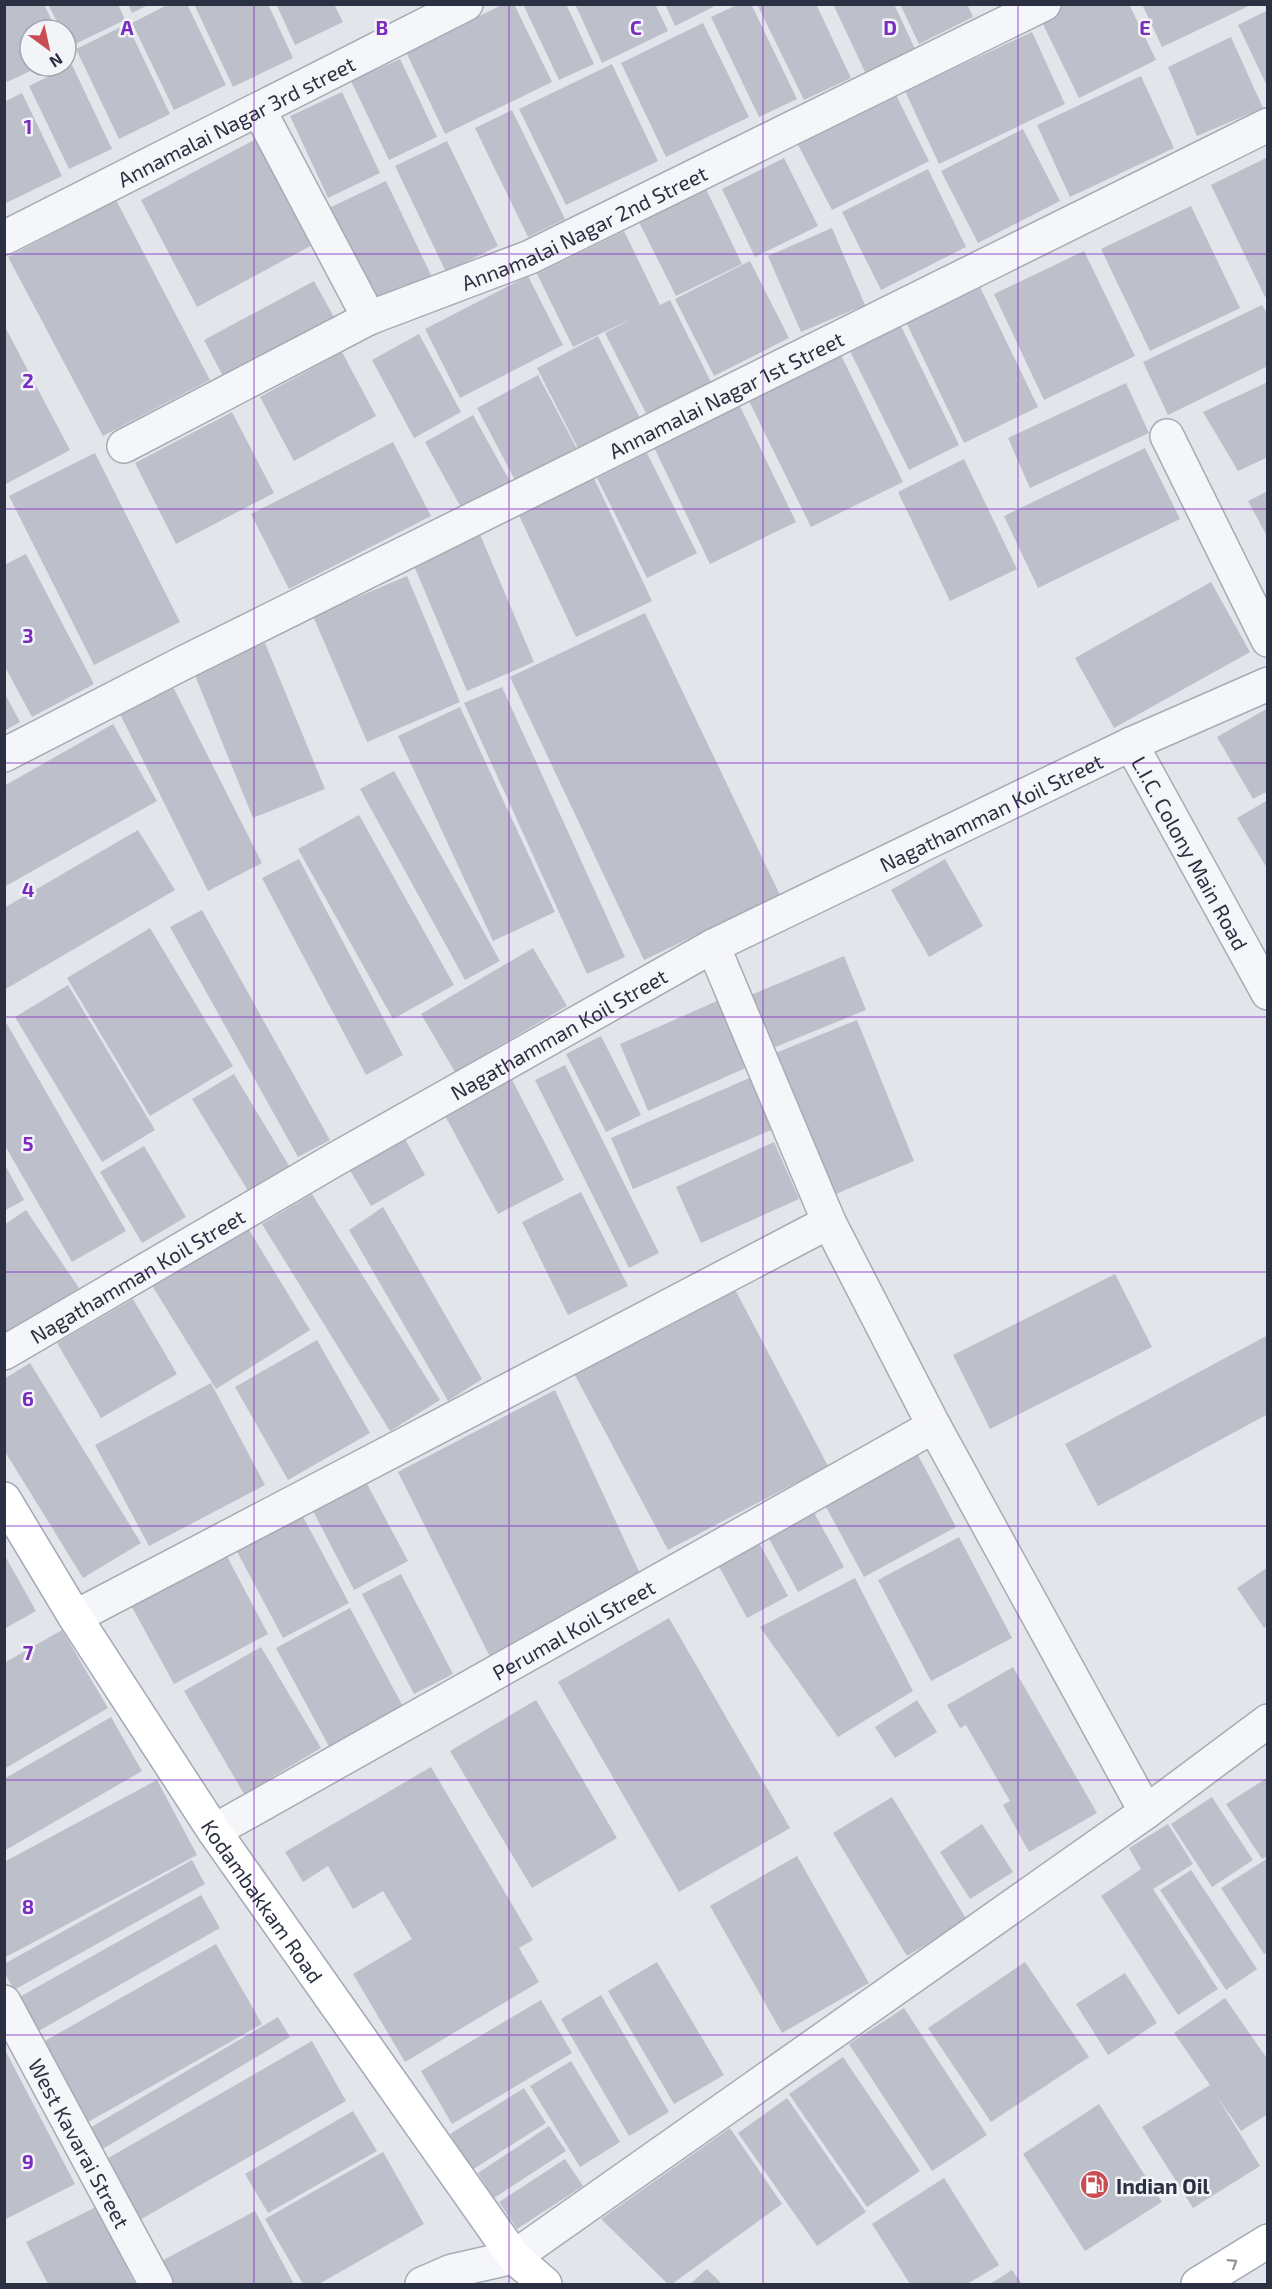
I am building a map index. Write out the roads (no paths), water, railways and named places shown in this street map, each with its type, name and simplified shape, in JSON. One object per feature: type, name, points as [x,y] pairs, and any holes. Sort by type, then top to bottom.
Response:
[{"type":"main road","name":"Kodambakkam Road","points":[[4,1499],[75,1617],[214,1831],[514,2257],[545,2284]]},
{"type":"main road","points":[[1198,2284],[1268,2241]]},
{"type":"street","name":"Annamalai Nagar 3rd street","points":[[4,237],[466,4]]},
{"type":"street","name":"Annamalai Nagar 2nd Street","points":[[124,446],[369,318],[530,257],[1044,4]]},
{"type":"street","points":[[258,110],[369,318]]},
{"type":"street","name":"Annamalai Nagar 1st Street","points":[[4,755],[185,662],[1268,125]]},
{"type":"street","points":[[1167,436],[1268,640]]},
{"type":"street","name":"Nagathamman Koil Street","points":[[4,1353],[334,1160],[713,946],[1131,744],[1268,684]]},
{"type":"street","name":"L.I.C. Colony Main Road","points":[[1131,744],[1268,993]]},
{"type":"street","points":[[713,946],[829,1222],[934,1426],[1146,1812]]},
{"type":"street","points":[[75,1617],[829,1222]]},
{"type":"street","name":"Perumal Koil Street","points":[[214,1831],[934,1426]]},
{"type":"street","points":[[422,2284],[452,2271],[514,2257],[1146,1812],[1268,1721]]},
{"type":"street","name":"West Kavarai Street","points":[[4,2001],[156,2284]]},
{"type":"place","name":"Indian Oil","points":[[1095,2185]]}]
